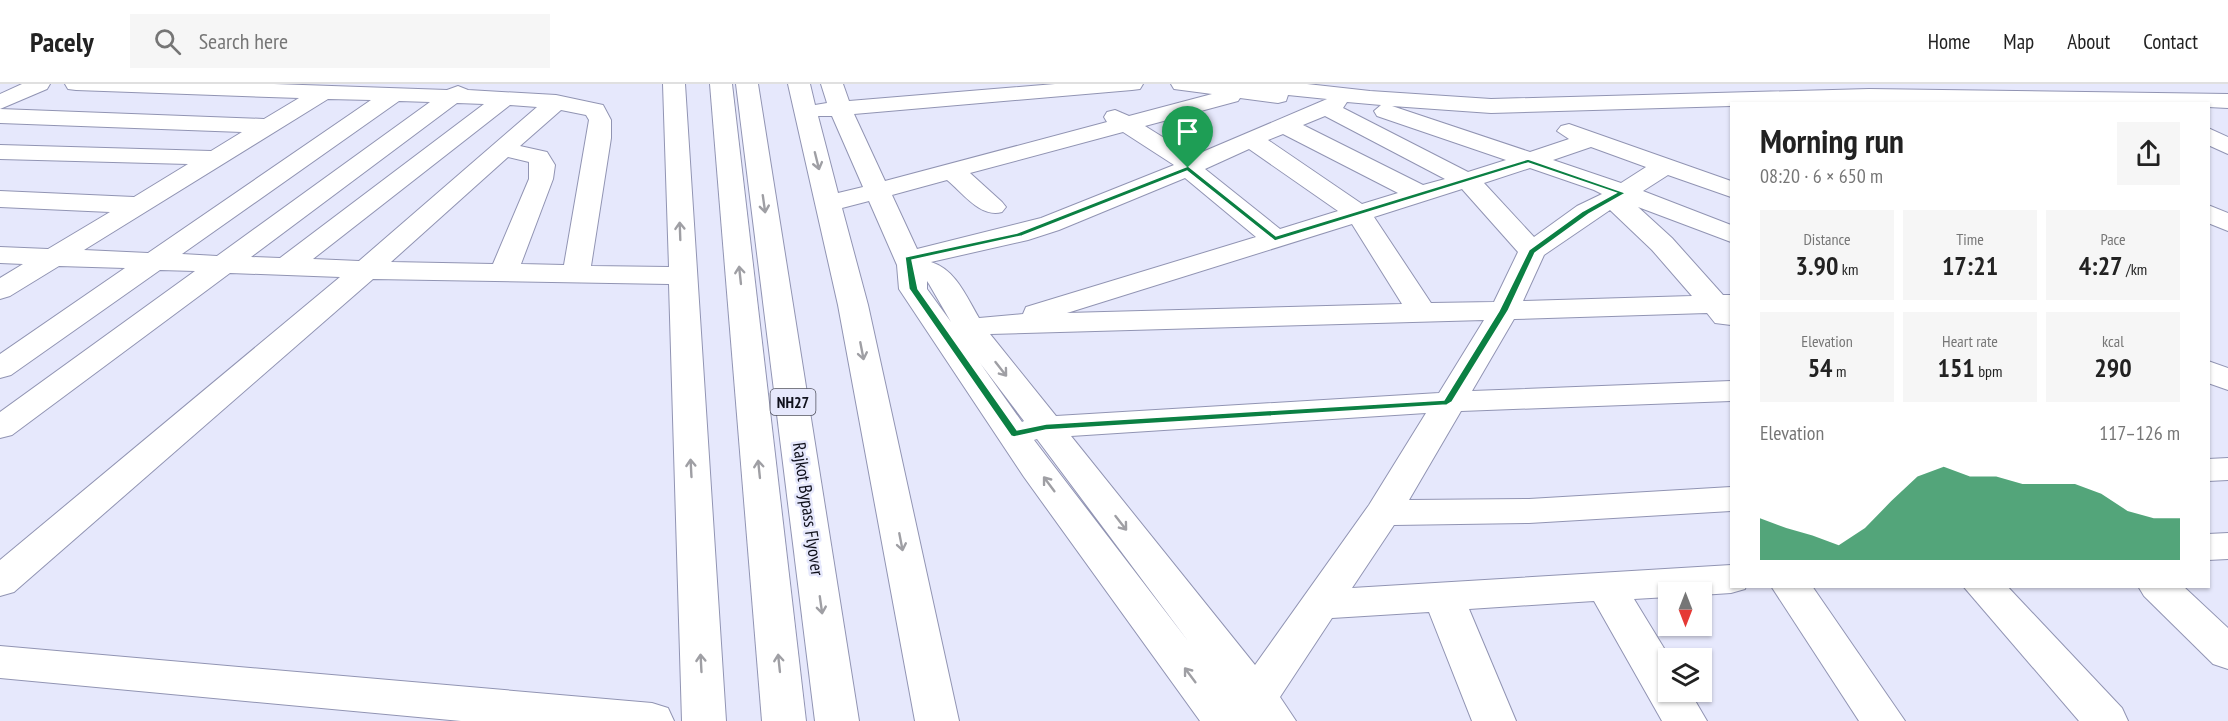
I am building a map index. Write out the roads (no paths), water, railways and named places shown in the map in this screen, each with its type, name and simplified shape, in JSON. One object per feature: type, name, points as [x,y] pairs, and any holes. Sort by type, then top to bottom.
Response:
[{"type":"main road","points":[[0,102],[39,84]]},
{"type":"main road","points":[[76,84],[393,94],[460,90],[505,98],[556,102],[595,110],[600,120],[576,274]]},
{"type":"main road","points":[[674,84],[704,721]]},
{"type":"main road","name":"NH27","points":[[721,84],[784,721]]},
{"type":"main road","name":"Rajkot Bypass Flyover","points":[[747,84],[837,721]]},
{"type":"main road","points":[[832,84],[840,108],[909,262],[914,289],[971,329],[1030,430],[1257,714],[1322,604],[1383,513],[1447,402],[1504,311],[1532,251],[1613,192],[1664,166]]},
{"type":"main road","points":[[937,721],[853,306],[802,97],[840,108],[1132,84]]},
{"type":"main road","points":[[1182,84],[1381,97],[1449,104],[1507,106],[1624,106],[1730,102]]},
{"type":"main road","points":[[1433,84],[1449,104]]},
{"type":"main road","points":[[1582,84],[1624,106]]},
{"type":"main road","points":[[1714,84],[1735,102],[1871,98],[2091,102]]},
{"type":"main road","points":[[2055,84],[2091,102]]},
{"type":"main road","points":[[2153,84],[2194,102]]},
{"type":"main road","points":[[1076,88],[1125,125],[1190,167],[1275,239]]},
{"type":"main road","points":[[828,204],[877,189],[1125,125],[1249,88],[1331,106],[1466,180],[1484,196],[1532,251]]},
{"type":"main road","points":[[0,428],[460,90]]},
{"type":"main road","points":[[0,290],[324,92]]},
{"type":"main road","points":[[0,368],[393,94]]},
{"type":"main road","points":[[1381,97],[1528,161],[1730,234]]},
{"type":"main road","points":[[909,262],[1019,234],[1190,167],[1250,139],[1331,106],[1381,97],[1532,116],[1624,106]]},
{"type":"main road","points":[[286,267],[505,98]]},
{"type":"main road","points":[[2210,102],[2228,100]]},
{"type":"main road","points":[[0,582],[366,270],[556,102]]},
{"type":"main road","points":[[1507,106],[1532,116],[1580,143],[1664,166],[1730,189]]},
{"type":"main road","points":[[2210,106],[2228,108]]},
{"type":"main road","points":[[0,116],[266,126]]},
{"type":"main road","points":[[1284,125],[1420,194]]},
{"type":"main road","points":[[2210,136],[2228,147]]},
{"type":"main road","points":[[1250,139],[1359,214],[1422,313]]},
{"type":"main road","points":[[971,329],[1359,214],[1580,143]]},
{"type":"main road","points":[[1580,143],[1613,192],[1726,311]]},
{"type":"main road","points":[[502,149],[539,157],[543,165],[541,179],[504,272]]},
{"type":"main road","points":[[0,152],[214,158]]},
{"type":"main road","points":[[951,170],[993,207]]},
{"type":"main road","points":[[0,199],[137,205]]},
{"type":"main road","points":[[2210,214],[2228,223]]},
{"type":"main road","points":[[0,255],[366,270],[682,276]]},
{"type":"main road","points":[[971,329],[1504,311],[1726,311]]},
{"type":"main road","points":[[1030,430],[1447,402],[1730,391]]},
{"type":"main road","points":[[1030,430],[1037,469],[1225,721]]},
{"type":"main road","points":[[2210,470],[2228,469]]},
{"type":"main road","points":[[1383,513],[1529,511],[1730,499]]},
{"type":"main road","points":[[2210,546],[2228,546]]},
{"type":"main road","points":[[1322,604],[1730,579]]},
{"type":"main road","points":[[1606,587],[1685,721]]},
{"type":"main road","points":[[1792,588],[1884,721]]},
{"type":"main road","points":[[1985,588],[2106,721]]},
{"type":"main road","points":[[2160,588],[2228,653]]},
{"type":"main road","points":[[1444,598],[1494,721]]},
{"type":"main road","points":[[0,662],[652,721]]}]
